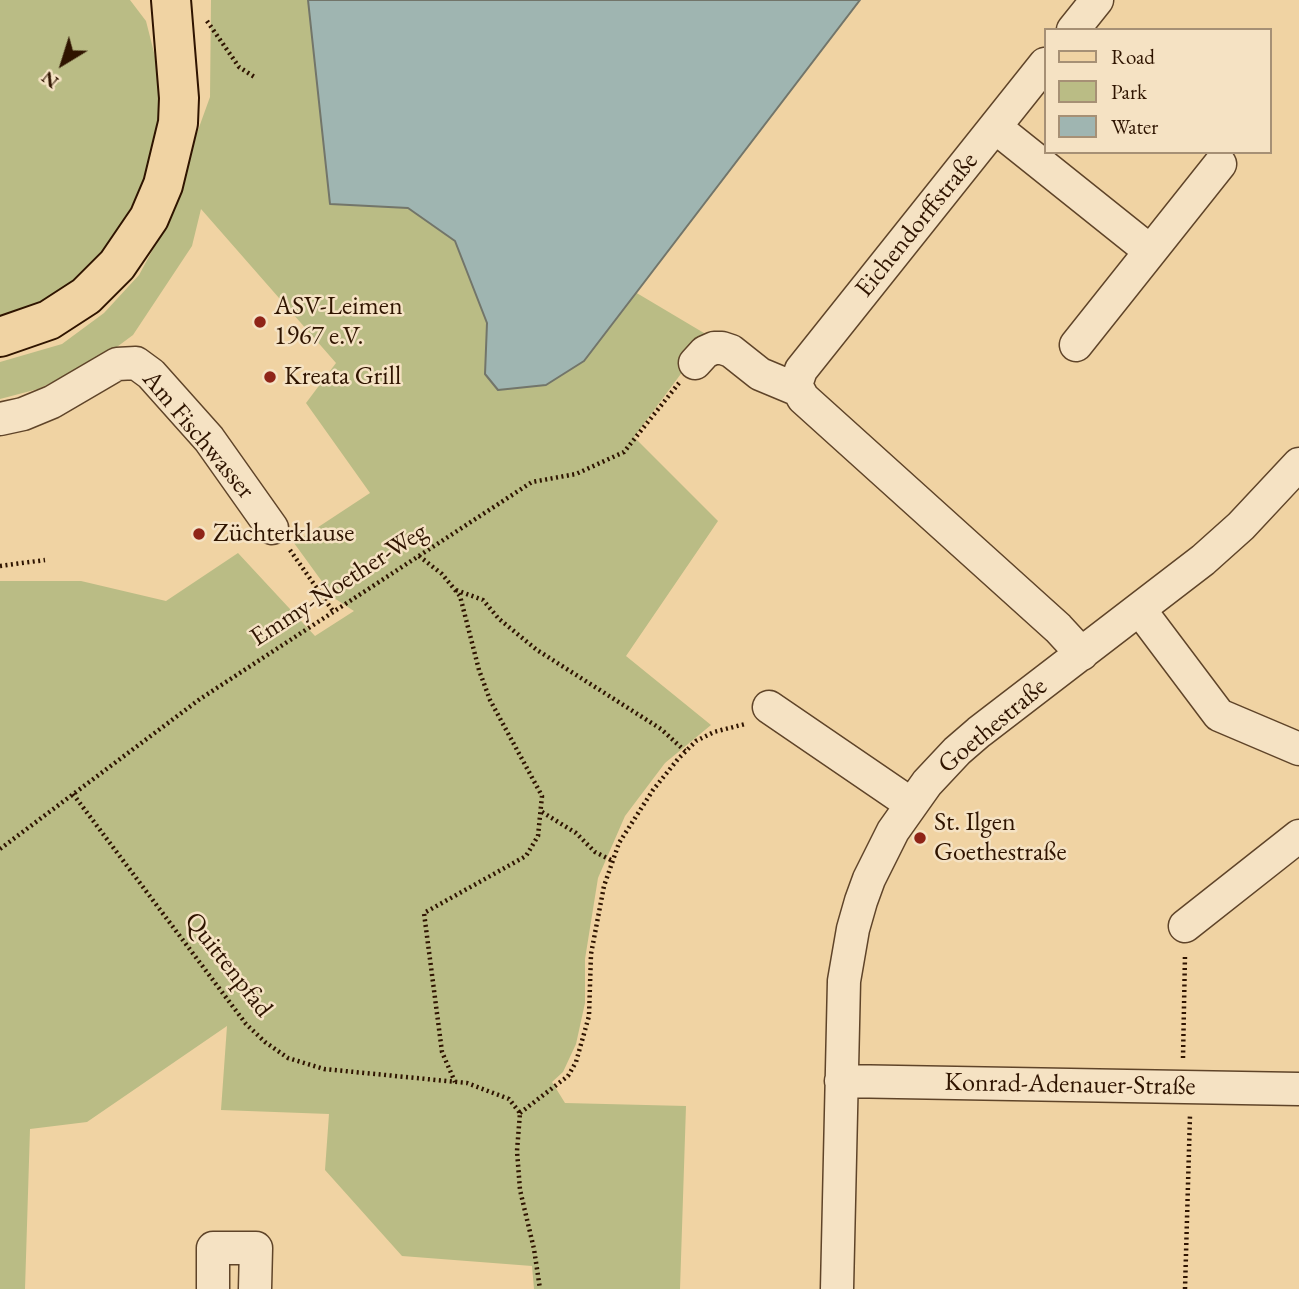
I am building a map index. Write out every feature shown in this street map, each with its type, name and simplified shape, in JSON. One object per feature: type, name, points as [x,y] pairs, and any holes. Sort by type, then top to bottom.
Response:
[{"type":"main road","points":[[148,0],[179,97]]},
{"type":"main road","points":[[0,337],[49,320],[86,296],[102,282],[134,243],[149,218],[163,185],[178,123],[179,97],[172,0]]},
{"type":"street","points":[[1075,28],[1097,0]]},
{"type":"street","name":"Eichendorffstraße","points":[[796,388],[801,370],[1044,65]]},
{"type":"street","points":[[995,127],[1150,251]]},
{"type":"street","points":[[1076,345],[1220,164]]},
{"type":"street","points":[[695,363],[709,350],[718,347],[727,349],[761,374],[796,388],[803,398],[1058,628],[1082,654]]},
{"type":"street","name":"Am Fischwasser","points":[[0,419],[23,414],[52,402],[117,364],[136,363],[151,374],[214,446],[272,528]]},
{"type":"street","name":"Goethestraße","points":[[837,1289],[844,981],[853,929],[877,862],[911,804],[940,768],[979,732],[1140,610],[1241,526],[1299,464]]},
{"type":"street","points":[[1140,610],[1219,715],[1299,749]]},
{"type":"street","points":[[775,711],[911,804]]},
{"type":"street","points":[[1185,926],[1299,836]]},
{"type":"street","name":"Konrad-Adenauer-Straße","points":[[841,1081],[1299,1089]]},
{"type":"street","points":[[213,1289],[213,1248],[256,1248],[255,1289]]},
{"type":"path","points":[[205,18],[239,67],[256,78]]},
{"type":"path","name":"Emmy-Noether-Weg","points":[[0,849],[192,704],[532,482],[576,474],[624,452],[695,363]]},
{"type":"path","points":[[272,528],[277,531],[332,611]]},
{"type":"path","points":[[419,555],[442,574],[460,596],[478,670],[490,700],[542,796],[538,836],[526,856],[424,913],[442,1052],[455,1082]]},
{"type":"path","points":[[0,566],[45,560]]},
{"type":"path","points":[[456,590],[483,600],[499,619],[537,650],[661,729],[685,751]]},
{"type":"path","points":[[540,1289],[520,1190],[517,1151],[520,1113],[568,1076],[576,1062],[589,1016],[592,954],[604,886],[619,843],[653,790],[696,741],[775,711]]},
{"type":"path","name":"Quittenpfad","points":[[73,794],[246,1024],[265,1042],[288,1058],[324,1069],[467,1083],[509,1099],[520,1113]]},
{"type":"path","points":[[542,812],[576,832],[595,852],[613,861]]},
{"type":"path","points":[[1185,926],[1185,1289]]},
{"type":"green space","points":[[0,0],[130,0],[146,21],[163,88],[151,168],[114,240],[74,290],[0,320]]},
{"type":"green space","points":[[211,0],[308,0],[330,204],[408,208],[455,241],[487,323],[485,374],[584,361],[635,292],[709,336],[634,437],[718,521],[626,656],[711,725],[665,763],[625,816],[598,878],[585,959],[585,1003],[576,1044],[563,1072],[552,1082],[565,1103],[686,1106],[680,1289],[534,1289],[532,1266],[402,1256],[325,1170],[329,1114],[221,1110],[227,1026],[87,1122],[30,1129],[25,1289],[0,1289],[0,581],[81,581],[166,601],[238,553],[315,636],[354,611],[334,598],[294,543],[370,493],[306,403],[336,363],[201,209],[192,246],[133,335],[98,361],[38,389],[0,399],[0,362],[62,344],[104,313],[139,275],[159,238],[210,97]]},
{"type":"water","points":[[308,0],[860,0],[584,361],[546,385],[498,390],[485,374],[487,323],[455,241],[408,208],[330,204]]},
{"type":"place","name":"ASV-Leimen 1967 e.V.","points":[[260,322]]},
{"type":"place","name":"Kreata Grill","points":[[270,377]]},
{"type":"place","name":"Züchterklause","points":[[199,534]]},
{"type":"place","name":"St. Ilgen Goethestraße","points":[[920,838]]}]
